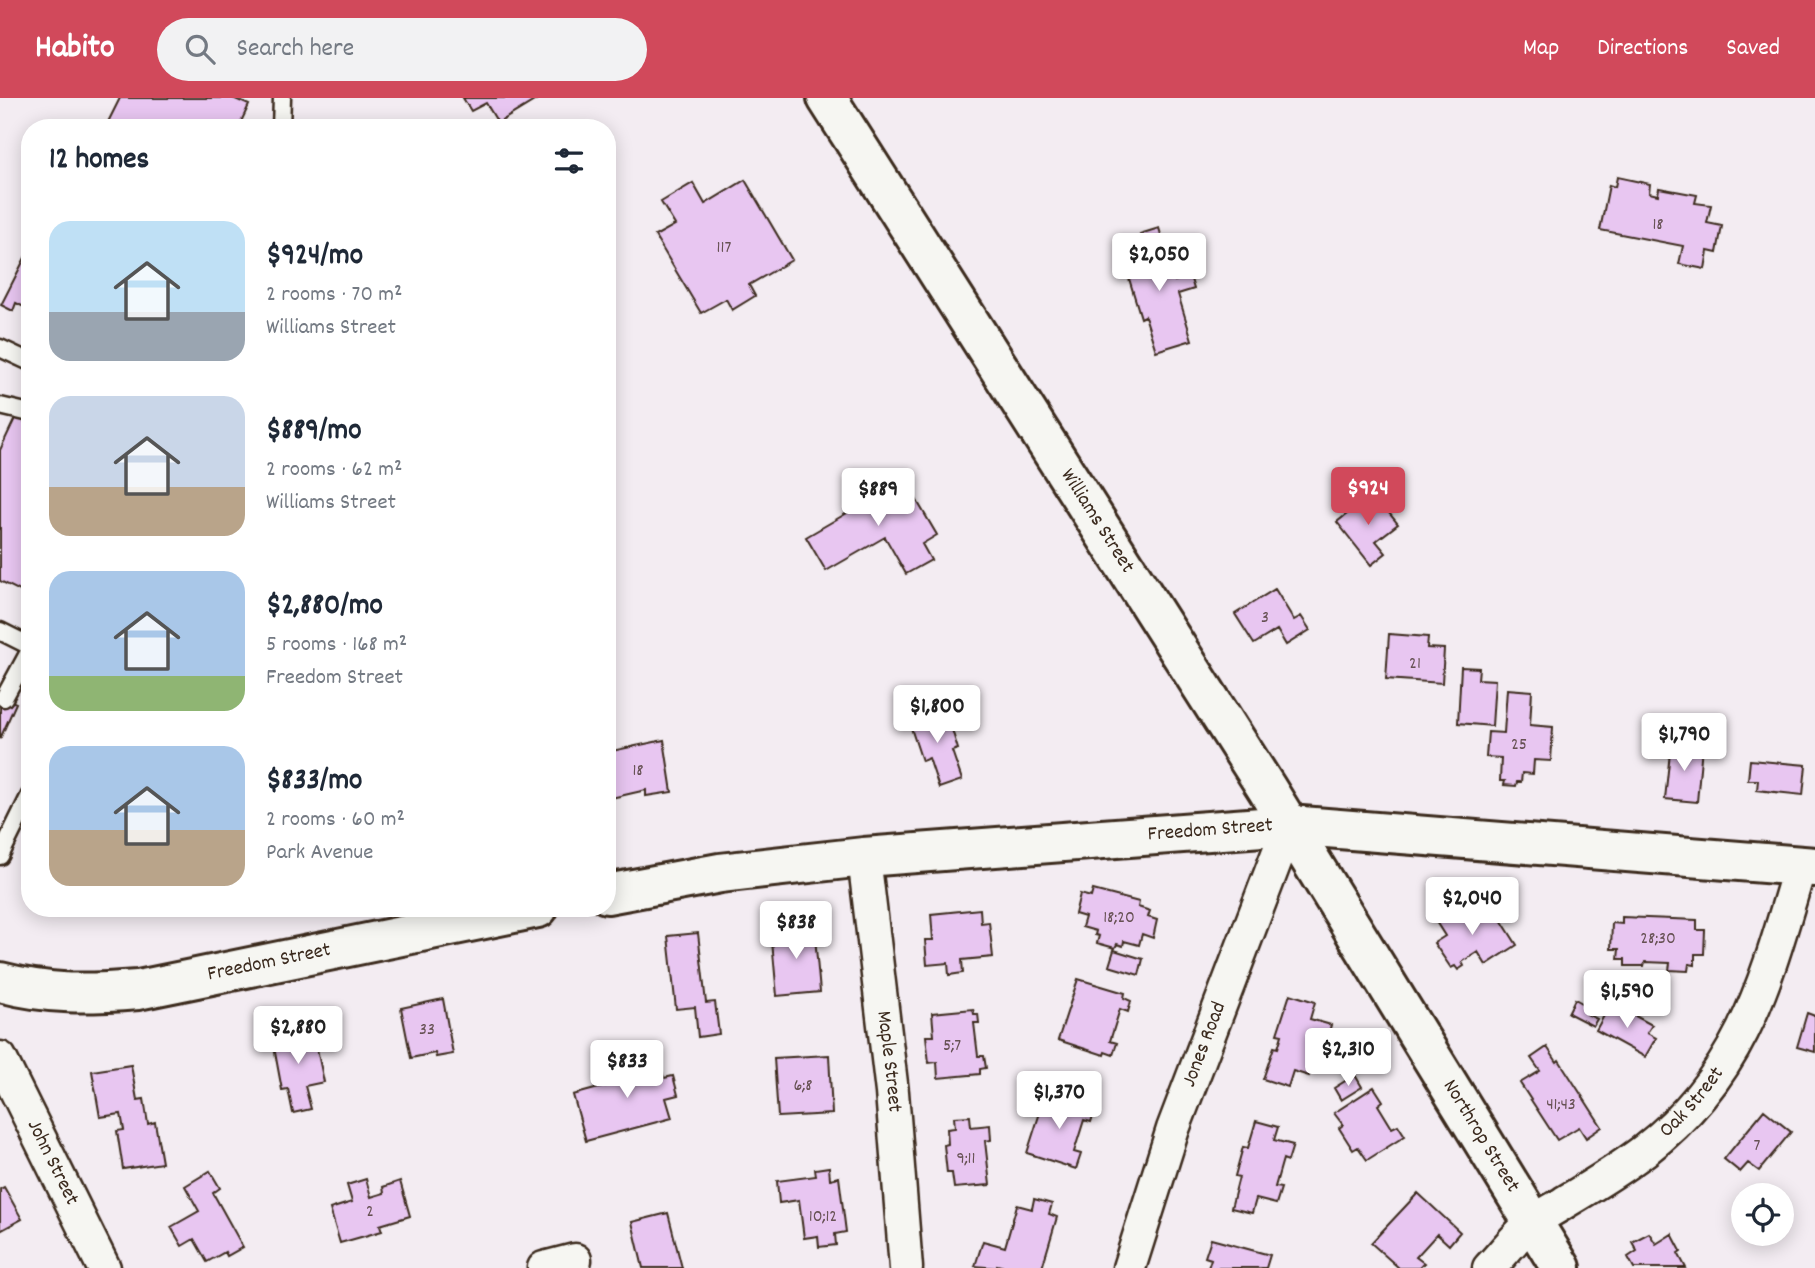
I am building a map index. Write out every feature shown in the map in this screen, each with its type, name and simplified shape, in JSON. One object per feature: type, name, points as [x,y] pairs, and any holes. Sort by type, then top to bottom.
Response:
[{"type":"street","name":"Williams Street","points":[[827,98],[1289,825]]},
{"type":"street","name":"Freedom Street","points":[[616,892],[720,873],[864,857],[1289,825],[1807,867]]},
{"type":"street","name":"Northrop Street","points":[[1289,825],[1562,1268]]},
{"type":"street","name":"Jones Road","points":[[1129,1268],[1173,1129],[1289,825]]},
{"type":"street","name":"Maple Street","points":[[864,857],[891,1092],[906,1268]]},
{"type":"street","name":"Oak Street","points":[[1489,1268],[1533,1222],[1645,1150],[1679,1120],[1716,1078],[1758,1000],[1807,867]]},
{"type":"street","name":"Freedom Street","points":[[0,982],[32,990],[84,995],[138,990],[494,917]]},
{"type":"street","name":"John Street","points":[[0,1058],[104,1268]]},
{"type":"street","points":[[544,1268],[575,1260]]},
{"type":"lane","points":[[281,119],[282,98]]},
{"type":"lane","points":[[0,348],[21,358]]},
{"type":"lane","points":[[0,406],[21,411]]},
{"type":"lane","points":[[0,631],[21,643]]},
{"type":"lane","points":[[4,698],[21,665]]},
{"type":"lane","points":[[0,856],[21,813]]},
{"type":"building","points":[[120,98],[233,98],[249,105],[242,119],[110,119]]},
{"type":"building","points":[[463,98],[539,98],[505,119],[496,119],[486,103],[471,111]]},
{"type":"building","points":[[1617,177],[1650,184],[1649,193],[1658,195],[1659,188],[1697,195],[1695,203],[1711,205],[1707,223],[1722,226],[1717,253],[1708,251],[1705,269],[1679,264],[1683,246],[1600,230],[1609,185],[1615,187]]},
{"type":"building","points":[[745,180],[792,260],[749,285],[755,296],[732,310],[726,299],[701,313],[655,236],[675,225],[661,202],[693,183],[705,204]]},
{"type":"building","points":[[1159,228],[1175,281],[1190,276],[1194,289],[1178,294],[1192,340],[1156,351],[1145,316],[1141,318],[1124,262],[1146,256],[1140,234]]},
{"type":"building","points":[[21,266],[21,306],[16,303],[13,311],[1,305]]},
{"type":"building","points":[[18,412],[21,414],[21,592],[0,581],[0,450]]},
{"type":"building","points":[[900,472],[937,535],[922,544],[931,560],[906,574],[885,537],[826,571],[806,537],[866,502],[861,495]]},
{"type":"building","points":[[1373,493],[1398,524],[1376,541],[1386,553],[1371,565],[1337,522]]},
{"type":"building","points":[[1275,589],[1294,620],[1301,616],[1310,630],[1286,645],[1277,630],[1254,644],[1235,614]]},
{"type":"building","points":[[1389,634],[1428,637],[1427,648],[1444,649],[1442,683],[1386,679]]},
{"type":"building","points":[[1461,667],[1479,668],[1478,679],[1495,680],[1492,726],[1458,723]]},
{"type":"building","points":[[1507,689],[1532,691],[1530,725],[1553,727],[1551,761],[1534,760],[1533,774],[1522,773],[1521,782],[1517,782],[1516,786],[1504,785],[1505,781],[1500,781],[1501,758],[1486,757],[1488,732],[1504,733]]},
{"type":"building","points":[[0,696],[16,703],[0,739]]},
{"type":"building","points":[[945,707],[958,749],[952,751],[962,780],[939,788],[929,758],[922,761],[908,719]]},
{"type":"building","points":[[664,740],[672,792],[646,796],[646,790],[616,797],[616,750]]},
{"type":"building","points":[[1671,743],[1702,746],[1697,802],[1665,799]]},
{"type":"building","points":[[1750,760],[1806,765],[1803,795],[1757,790],[1758,780],[1748,780]]},
{"type":"building","points":[[1093,890],[1139,902],[1138,907],[1150,911],[1148,917],[1157,920],[1153,938],[1142,934],[1139,945],[1124,941],[1123,946],[1117,944],[1115,948],[1097,943],[1099,936],[1095,935],[1096,931],[1082,927],[1085,917],[1075,914],[1080,894],[1091,897]]},
{"type":"building","points":[[1454,903],[1467,923],[1493,907],[1517,945],[1486,965],[1478,952],[1462,962],[1464,966],[1458,970],[1455,966],[1451,968],[1434,943],[1445,936],[1433,917]]},
{"type":"building","points":[[980,909],[981,923],[989,922],[993,957],[962,960],[963,973],[949,975],[948,963],[927,965],[925,940],[933,940],[931,914]]},
{"type":"building","points":[[1622,917],[1697,920],[1697,930],[1705,930],[1704,954],[1695,954],[1695,965],[1689,964],[1688,971],[1669,970],[1670,963],[1645,962],[1644,966],[1625,966],[1625,959],[1618,959],[1619,949],[1611,949],[1612,923],[1622,924]]},
{"type":"building","points":[[814,926],[820,992],[777,996],[771,930]]},
{"type":"building","points":[[698,933],[706,1003],[715,1002],[719,1034],[698,1037],[695,1007],[676,1009],[668,936]]},
{"type":"building","points":[[1114,950],[1143,959],[1139,975],[1109,966]]},
{"type":"building","points":[[1078,979],[1125,993],[1124,998],[1131,1001],[1128,1012],[1120,1009],[1110,1041],[1117,1043],[1113,1055],[1105,1052],[1104,1055],[1058,1040]]},
{"type":"building","points":[[1290,994],[1315,1002],[1310,1019],[1331,1025],[1325,1045],[1319,1044],[1316,1055],[1320,1056],[1315,1072],[1311,1071],[1309,1076],[1293,1071],[1288,1087],[1263,1079],[1274,1047],[1278,1048],[1282,1035],[1277,1034]]},
{"type":"building","points":[[443,999],[453,1054],[436,1057],[435,1053],[411,1058],[401,1008]]},
{"type":"building","points":[[1575,999],[1591,1008],[1587,1014],[1597,1019],[1593,1026],[1568,1013]]},
{"type":"building","points":[[1611,1003],[1652,1025],[1647,1033],[1656,1038],[1645,1057],[1596,1030]]},
{"type":"building","points":[[973,1009],[974,1014],[978,1014],[979,1023],[974,1023],[978,1056],[984,1056],[986,1068],[980,1069],[980,1074],[938,1078],[937,1062],[929,1063],[926,1036],[934,1036],[932,1013]]},
{"type":"building","points":[[1807,1013],[1815,1016],[1815,1052],[1797,1047]]},
{"type":"building","points":[[305,1027],[308,1041],[315,1039],[324,1082],[305,1086],[311,1109],[293,1113],[288,1089],[282,1090],[274,1047],[280,1046],[277,1033]]},
{"type":"building","points":[[1547,1047],[1557,1062],[1559,1060],[1602,1127],[1586,1138],[1579,1127],[1557,1140],[1520,1083],[1540,1071],[1531,1058]]},
{"type":"building","points":[[657,1053],[664,1078],[673,1076],[678,1095],[666,1098],[672,1118],[586,1141],[573,1095],[628,1080],[623,1062]]},
{"type":"building","points":[[829,1055],[832,1114],[778,1117],[774,1058]]},
{"type":"building","points":[[131,1065],[137,1100],[144,1099],[148,1124],[155,1122],[162,1163],[123,1169],[117,1131],[124,1130],[121,1114],[100,1117],[92,1071]]},
{"type":"building","points":[[1355,1075],[1362,1087],[1341,1100],[1334,1088]]},
{"type":"building","points":[[1374,1087],[1383,1101],[1378,1105],[1392,1128],[1398,1125],[1405,1136],[1367,1160],[1358,1147],[1353,1150],[1339,1128],[1343,1125],[1334,1113]]},
{"type":"building","points":[[1046,1094],[1095,1110],[1091,1122],[1084,1120],[1074,1152],[1081,1154],[1076,1169],[1027,1153]]},
{"type":"building","points":[[1764,1110],[1791,1132],[1759,1171],[1748,1163],[1740,1172],[1724,1159]]},
{"type":"building","points":[[970,1116],[971,1127],[990,1125],[991,1140],[985,1141],[990,1185],[954,1188],[952,1173],[947,1173],[944,1145],[948,1144],[947,1129],[955,1128],[954,1117]]},
{"type":"building","points":[[1256,1121],[1278,1127],[1274,1140],[1293,1145],[1288,1161],[1283,1159],[1275,1187],[1281,1188],[1276,1204],[1256,1199],[1252,1213],[1231,1208],[1239,1177],[1235,1176],[1243,1147],[1248,1148]]},
{"type":"building","points":[[829,1167],[830,1179],[839,1177],[846,1232],[835,1234],[836,1245],[819,1247],[818,1236],[804,1238],[799,1200],[779,1203],[777,1181],[816,1176],[815,1169]]},
{"type":"building","points":[[210,1171],[220,1188],[213,1193],[243,1247],[227,1256],[225,1252],[207,1262],[194,1239],[182,1246],[171,1227],[199,1211],[185,1186]]},
{"type":"building","points":[[366,1179],[371,1197],[384,1193],[383,1187],[400,1181],[410,1216],[380,1225],[382,1231],[340,1243],[330,1209],[352,1202],[347,1185]]},
{"type":"building","points":[[4,1187],[22,1219],[0,1231],[0,1189]]},
{"type":"building","points":[[1418,1193],[1460,1232],[1449,1245],[1437,1234],[1416,1257],[1424,1263],[1419,1268],[1399,1268],[1371,1243]]},
{"type":"building","points":[[1034,1199],[1052,1204],[1049,1214],[1057,1217],[1042,1268],[975,1266],[983,1241],[1005,1247],[1017,1205],[1032,1209]]},
{"type":"building","points":[[668,1213],[682,1268],[643,1268],[632,1222]]},
{"type":"building","points":[[1649,1233],[1656,1244],[1672,1234],[1686,1268],[1634,1268],[1628,1257],[1637,1251],[1632,1242]]},
{"type":"building","points":[[1211,1239],[1270,1255],[1266,1268],[1208,1268],[1211,1259],[1205,1257]]}]
